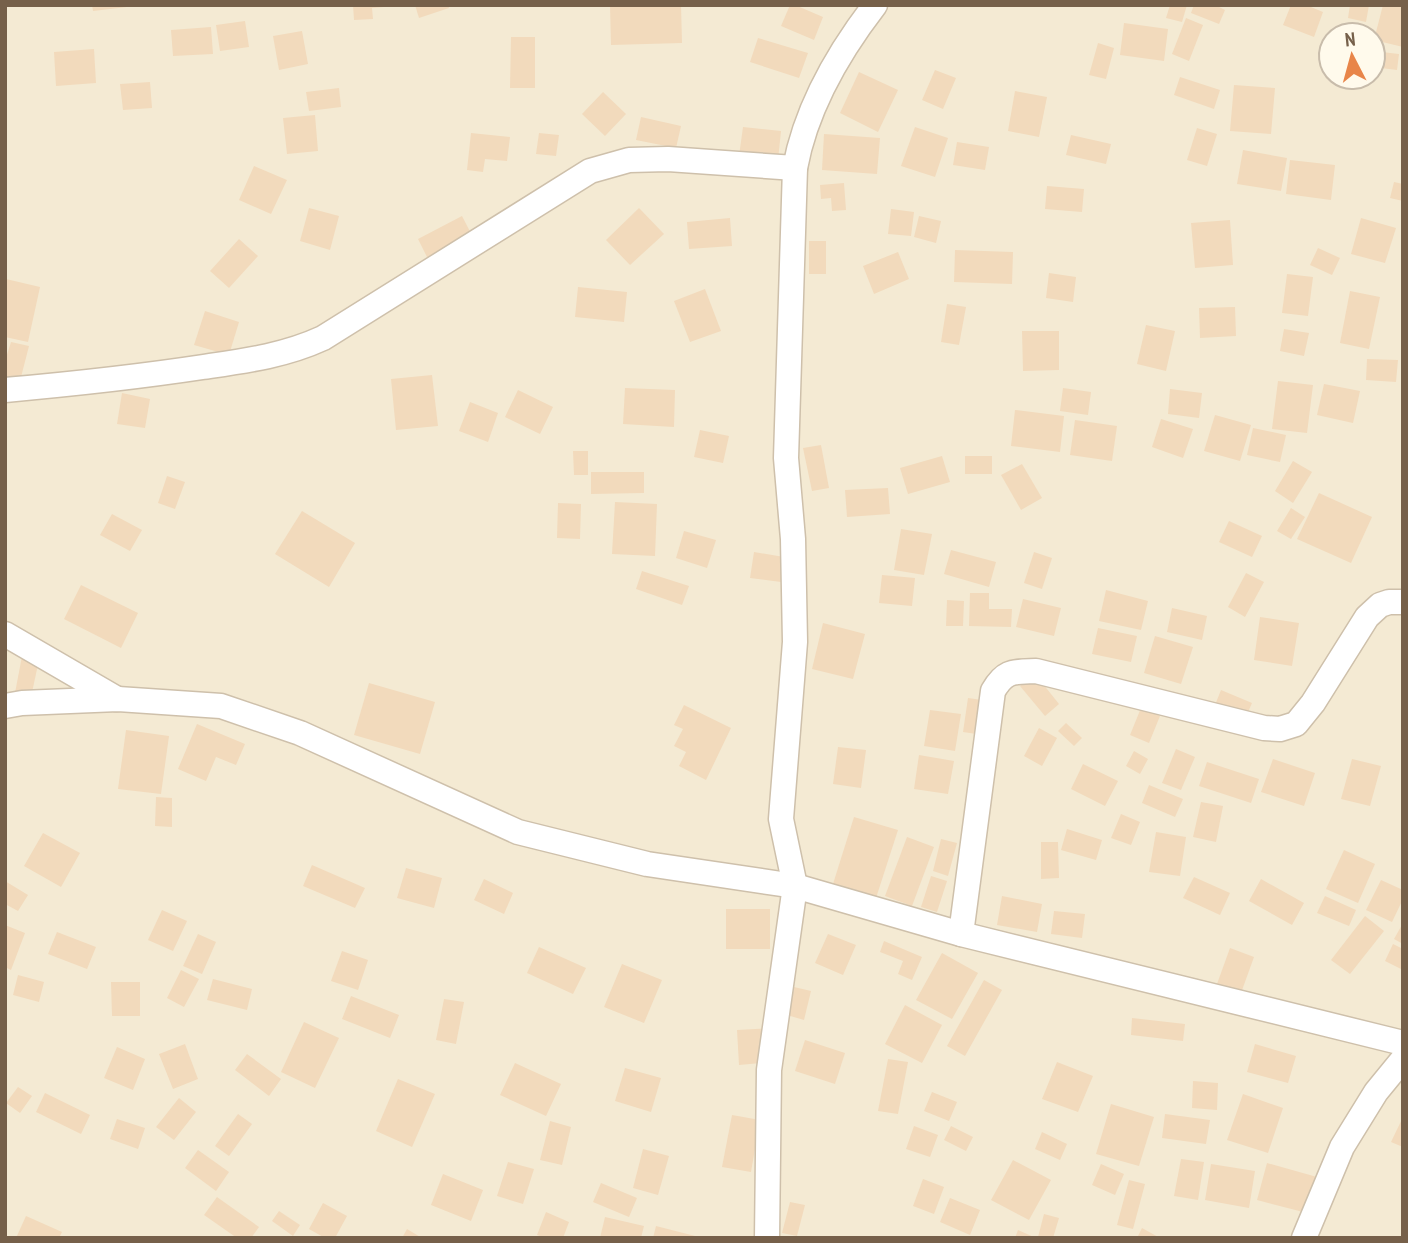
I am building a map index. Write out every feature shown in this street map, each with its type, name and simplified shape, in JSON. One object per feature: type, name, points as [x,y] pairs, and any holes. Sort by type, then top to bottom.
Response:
[{"type":"street","points":[[767,1238],[769,1070],[794,886],[781,820],[794,642],[793,539],[786,458],[795,168],[800,139],[818,96],[845,47],[875,5]]},
{"type":"street","points":[[5,390],[121,380],[269,357],[300,348],[323,338],[590,171],[629,160],[668,159],[795,168]]},
{"type":"street","points":[[961,934],[993,691],[1006,675],[1036,671],[1264,728],[1280,729],[1296,724],[1313,703],[1367,617],[1380,605],[1403,602]]},
{"type":"street","points":[[5,634],[118,699]]},
{"type":"street","points":[[5,706],[118,699],[221,706],[300,733],[519,832],[647,863],[794,886],[961,934],[1403,1042]]},
{"type":"street","points":[[1304,1238],[1342,1147],[1376,1092],[1403,1059]]},
{"type":"shaded area","points":[[5,5],[1403,5],[1403,1238],[5,1238]]},
{"type":"building","points":[[92,5],[127,5],[127,7],[93,11]]},
{"type":"building","points":[[353,5],[384,7],[372,8],[373,19],[354,20]]},
{"type":"building","points":[[415,5],[448,5],[449,8],[419,18]]},
{"type":"building","points":[[610,5],[681,5],[682,43],[611,45]]},
{"type":"building","points":[[790,5],[823,17],[814,40],[781,26]]},
{"type":"building","points":[[1170,5],[1187,5],[1182,22],[1166,18]]},
{"type":"building","points":[[1194,5],[1215,5],[1225,10],[1219,24],[1191,13]]},
{"type":"building","points":[[1291,5],[1306,5],[1323,12],[1320,21],[1317,21],[1314,37],[1283,25]]},
{"type":"building","points":[[1350,5],[1369,5],[1366,21],[1348,18]]},
{"type":"building","points":[[1383,5],[1403,5],[1403,47],[1387,43],[1387,21],[1379,21]]},
{"type":"building","points":[[1186,18],[1203,25],[1189,61],[1172,54]]},
{"type":"building","points":[[245,21],[249,47],[220,51],[216,25]]},
{"type":"building","points":[[1124,23],[1168,29],[1164,61],[1120,55]]},
{"type":"building","points":[[211,27],[213,54],[173,56],[171,30]]},
{"type":"building","points":[[302,31],[308,64],[279,70],[273,36]]},
{"type":"building","points":[[511,37],[535,37],[535,88],[510,88]]},
{"type":"building","points":[[758,38],[808,53],[799,78],[750,62]]},
{"type":"building","points":[[1098,43],[1114,48],[1106,79],[1089,75]]},
{"type":"building","points":[[94,49],[96,83],[56,86],[54,52]]},
{"type":"building","points":[[1387,53],[1399,54],[1397,70],[1387,69]]},
{"type":"building","points":[[935,70],[956,78],[943,109],[922,100]]},
{"type":"building","points":[[859,72],[898,90],[878,132],[840,113]]},
{"type":"building","points":[[1180,77],[1220,90],[1214,109],[1174,95]]},
{"type":"building","points":[[150,82],[152,108],[123,110],[120,84]]},
{"type":"building","points":[[1234,85],[1275,88],[1271,134],[1230,131]]},
{"type":"building","points":[[339,88],[341,107],[309,111],[306,92]]},
{"type":"building","points":[[1015,91],[1047,97],[1039,137],[1008,131]]},
{"type":"building","points":[[603,92],[626,114],[605,136],[582,114]]},
{"type":"building","points":[[315,115],[318,151],[287,154],[283,118]]},
{"type":"building","points":[[641,117],[681,126],[676,148],[636,140]]},
{"type":"building","points":[[743,127],[781,131],[778,160],[739,156]]},
{"type":"building","points":[[915,127],[948,138],[935,177],[901,166]]},
{"type":"building","points":[[1197,128],[1217,134],[1207,166],[1187,160]]},
{"type":"building","points":[[471,133],[510,137],[507,161],[485,159],[483,172],[467,170]]},
{"type":"building","points":[[539,133],[559,135],[556,156],[536,154]]},
{"type":"building","points":[[824,134],[880,138],[877,174],[822,170]]},
{"type":"building","points":[[1071,135],[1111,144],[1106,164],[1066,155]]},
{"type":"building","points":[[957,142],[989,147],[985,170],[953,165]]},
{"type":"building","points":[[1243,150],[1287,158],[1281,191],[1237,184]]},
{"type":"building","points":[[1290,160],[1335,165],[1331,200],[1286,194]]},
{"type":"building","points":[[254,166],[287,180],[271,214],[239,200]]},
{"type":"building","points":[[1394,182],[1403,184],[1403,201],[1390,198]]},
{"type":"building","points":[[844,183],[846,210],[832,211],[831,198],[821,199],[820,185]]},
{"type":"building","points":[[1047,186],[1084,189],[1082,212],[1045,209]]},
{"type":"building","points":[[309,208],[339,216],[330,250],[300,241]]},
{"type":"building","points":[[639,208],[664,234],[630,265],[606,240]]},
{"type":"building","points":[[891,209],[914,212],[911,236],[888,234]]},
{"type":"building","points":[[462,216],[480,251],[435,273],[418,239]]},
{"type":"building","points":[[919,216],[941,221],[936,243],[914,237]]},
{"type":"building","points":[[730,218],[732,246],[689,249],[687,222]]},
{"type":"building","points":[[1361,218],[1396,228],[1385,263],[1351,254]]},
{"type":"building","points":[[1230,220],[1233,265],[1195,268],[1191,223]]},
{"type":"building","points":[[239,239],[258,256],[229,288],[210,271]]},
{"type":"building","points":[[809,241],[826,241],[826,274],[809,274]]},
{"type":"building","points":[[1318,248],[1340,258],[1332,275],[1310,265]]},
{"type":"building","points":[[955,250],[1013,252],[1012,284],[954,282]]},
{"type":"building","points":[[898,252],[909,279],[874,294],[863,266]]},
{"type":"building","points":[[1049,273],[1076,277],[1073,302],[1046,298]]},
{"type":"building","points":[[1287,274],[1313,277],[1308,316],[1282,313]]},
{"type":"building","points":[[6,279],[40,287],[28,342],[5,337]]},
{"type":"building","points":[[578,287],[627,292],[624,322],[575,317]]},
{"type":"building","points":[[705,289],[721,331],[690,342],[674,301]]},
{"type":"building","points":[[1350,291],[1380,297],[1369,349],[1340,343]]},
{"type":"building","points":[[947,304],[966,307],[959,345],[941,342]]},
{"type":"building","points":[[1235,307],[1236,336],[1200,338],[1199,308]]},
{"type":"building","points":[[205,311],[239,322],[229,355],[194,345]]},
{"type":"building","points":[[1146,325],[1175,331],[1166,371],[1137,364]]},
{"type":"building","points":[[1284,329],[1309,333],[1304,356],[1280,351]]},
{"type":"building","points":[[1022,331],[1059,331],[1059,370],[1023,371]]},
{"type":"building","points":[[11,342],[29,346],[20,381],[5,377],[5,361]]},
{"type":"building","points":[[1367,359],[1398,360],[1396,382],[1366,380]]},
{"type":"building","points":[[432,375],[438,426],[396,430],[391,379]]},
{"type":"building","points":[[1278,381],[1313,385],[1307,433],[1272,429]]},
{"type":"building","points":[[1324,384],[1360,391],[1353,423],[1317,415]]},
{"type":"building","points":[[625,388],[675,390],[674,427],[623,424]]},
{"type":"building","points":[[1063,388],[1091,392],[1088,415],[1060,411]]},
{"type":"building","points":[[1170,389],[1202,393],[1199,418],[1168,414]]},
{"type":"building","points":[[518,390],[553,407],[540,434],[505,417]]},
{"type":"building","points":[[122,393],[150,399],[145,428],[117,424]]},
{"type":"building","points":[[470,402],[498,413],[488,442],[459,431]]},
{"type":"building","points":[[1015,410],[1064,416],[1060,452],[1011,446]]},
{"type":"building","points":[[1215,415],[1251,425],[1240,461],[1204,451]]},
{"type":"building","points":[[1161,419],[1193,429],[1183,458],[1152,447]]},
{"type":"building","points":[[1075,420],[1117,426],[1112,461],[1070,455]]},
{"type":"building","points":[[1253,428],[1286,435],[1280,462],[1247,455]]},
{"type":"building","points":[[700,430],[729,436],[723,463],[694,457]]},
{"type":"building","points":[[821,445],[829,488],[812,491],[803,448]]},
{"type":"building","points":[[573,451],[588,451],[588,475],[574,475]]},
{"type":"building","points":[[942,456],[950,482],[908,494],[900,468]]},
{"type":"building","points":[[965,456],[992,456],[992,474],[965,474]]},
{"type":"building","points":[[1293,461],[1312,472],[1293,503],[1275,491]]},
{"type":"building","points":[[1022,464],[1042,498],[1021,510],[1001,475]]},
{"type":"building","points":[[591,472],[644,472],[644,493],[591,494]]},
{"type":"building","points":[[167,476],[185,482],[175,509],[158,503]]},
{"type":"building","points":[[888,488],[890,514],[847,517],[845,490]]},
{"type":"building","points":[[1319,493],[1372,517],[1351,563],[1297,539]]},
{"type":"building","points":[[615,502],[657,504],[655,556],[612,554]]},
{"type":"building","points":[[558,503],[581,504],[580,539],[557,538]]},
{"type":"building","points":[[1291,508],[1305,517],[1291,539],[1277,531]]},
{"type":"building","points":[[302,511],[355,543],[329,587],[275,554]]},
{"type":"building","points":[[112,514],[142,530],[130,551],[100,535]]},
{"type":"building","points":[[1229,521],[1262,536],[1252,557],[1219,542]]},
{"type":"building","points":[[901,529],[932,534],[924,575],[894,570]]},
{"type":"building","points":[[684,531],[716,540],[707,568],[676,558]]},
{"type":"building","points":[[951,550],[996,562],[989,587],[944,574]]},
{"type":"building","points":[[754,552],[784,557],[781,582],[750,578]]},
{"type":"building","points":[[1034,552],[1052,558],[1042,589],[1024,583]]},
{"type":"building","points":[[642,571],[689,586],[682,605],[636,589]]},
{"type":"building","points":[[1246,573],[1264,582],[1245,617],[1228,607]]},
{"type":"building","points":[[882,575],[915,578],[912,606],[879,603]]},
{"type":"building","points":[[81,585],[138,613],[121,648],[64,619]]},
{"type":"building","points":[[1106,590],[1148,601],[1141,630],[1099,621]]},
{"type":"building","points":[[970,593],[989,593],[989,609],[1012,609],[1011,627],[969,626]]},
{"type":"building","points":[[1023,599],[1061,608],[1054,636],[1016,627]]},
{"type":"building","points":[[947,600],[964,601],[963,626],[946,626]]},
{"type":"building","points":[[1172,608],[1207,616],[1202,640],[1167,632]]},
{"type":"building","points":[[1260,617],[1299,623],[1292,666],[1254,660]]},
{"type":"building","points":[[823,623],[865,634],[853,679],[812,669]]},
{"type":"building","points":[[1098,628],[1137,636],[1131,662],[1092,654]]},
{"type":"building","points":[[1155,636],[1193,647],[1181,684],[1144,673]]},
{"type":"building","points":[[22,656],[39,660],[31,697],[15,693]]},
{"type":"building","points":[[1035,674],[1059,704],[1045,716],[1020,686]]},
{"type":"building","points":[[369,683],[435,702],[420,754],[354,735]]},
{"type":"building","points":[[1221,690],[1252,703],[1239,733],[1209,720]]},
{"type":"building","points":[[968,698],[989,701],[983,735],[963,732]]},
{"type":"building","points":[[684,705],[731,728],[706,780],[679,766],[686,752],[674,746],[683,729],[674,725]]},
{"type":"building","points":[[1141,708],[1160,716],[1149,743],[1130,735]]},
{"type":"building","points":[[930,710],[961,714],[955,751],[924,746]]},
{"type":"building","points":[[1066,723],[1082,738],[1074,746],[1058,731]]},
{"type":"building","points":[[197,724],[245,744],[236,765],[216,757],[206,781],[178,769]]},
{"type":"building","points":[[1039,728],[1057,738],[1042,766],[1024,756]]},
{"type":"building","points":[[126,730],[169,736],[161,794],[118,789]]},
{"type":"building","points":[[838,747],[866,750],[861,788],[833,784]]},
{"type":"building","points":[[1176,749],[1195,757],[1181,790],[1162,783]]},
{"type":"building","points":[[1134,751],[1148,759],[1140,774],[1126,766]]},
{"type":"building","points":[[919,755],[954,761],[948,794],[914,789]]},
{"type":"building","points":[[1273,759],[1315,773],[1304,806],[1261,792]]},
{"type":"building","points":[[1352,759],[1381,766],[1370,806],[1341,799]]},
{"type":"building","points":[[1207,762],[1259,779],[1251,803],[1199,786]]},
{"type":"building","points":[[1083,764],[1118,781],[1105,806],[1071,789]]},
{"type":"building","points":[[1149,785],[1183,799],[1175,817],[1142,803]]},
{"type":"building","points":[[156,797],[172,798],[172,827],[155,826]]},
{"type":"building","points":[[1201,802],[1223,806],[1216,842],[1193,837]]},
{"type":"building","points":[[1121,814],[1140,822],[1131,845],[1111,838]]},
{"type":"building","points":[[854,817],[898,830],[876,898],[833,884]]},
{"type":"building","points":[[1067,829],[1102,840],[1096,860],[1061,850]]},
{"type":"building","points":[[1156,832],[1186,837],[1180,876],[1149,872]]},
{"type":"building","points":[[43,833],[80,853],[61,887],[24,866]]},
{"type":"building","points":[[907,837],[934,847],[912,906],[885,896]]},
{"type":"building","points":[[941,839],[957,843],[948,876],[933,871]]},
{"type":"building","points":[[1041,842],[1058,842],[1059,878],[1041,879]]},
{"type":"building","points":[[1344,850],[1375,864],[1358,903],[1326,889]]},
{"type":"building","points":[[312,865],[365,888],[355,908],[303,886]]},
{"type":"building","points":[[406,868],[442,878],[434,908],[397,898]]},
{"type":"building","points":[[931,876],[947,881],[937,912],[921,907]]},
{"type":"building","points":[[1194,877],[1230,893],[1220,915],[1183,898]]},
{"type":"building","points":[[484,879],[513,893],[504,914],[474,900]]},
{"type":"building","points":[[1261,879],[1304,903],[1292,925],[1249,901]]},
{"type":"building","points":[[1381,880],[1403,890],[1403,899],[1392,922],[1366,910]]},
{"type":"building","points":[[5,881],[28,895],[18,911],[5,904]]},
{"type":"building","points":[[1002,896],[1042,904],[1037,932],[997,925]]},
{"type":"building","points":[[1325,896],[1356,910],[1349,926],[1317,913]]},
{"type":"building","points":[[726,909],[770,909],[770,949],[726,949]]},
{"type":"building","points":[[162,910],[187,921],[173,951],[148,940]]},
{"type":"building","points":[[1054,911],[1085,914],[1082,938],[1051,934]]},
{"type":"building","points":[[1365,916],[1384,931],[1350,974],[1331,960]]},
{"type":"building","points":[[1403,923],[1403,944],[1394,939]]},
{"type":"building","points":[[5,925],[25,933],[11,970],[5,967]]},
{"type":"building","points":[[57,932],[96,947],[87,969],[48,954]]},
{"type":"building","points":[[198,934],[216,942],[202,974],[183,966]]},
{"type":"building","points":[[828,934],[856,945],[843,975],[815,963]]},
{"type":"building","points":[[884,941],[922,957],[912,980],[898,974],[903,961],[880,952]]},
{"type":"building","points":[[1393,944],[1403,949],[1403,970],[1385,961]]},
{"type":"building","points":[[539,947],[586,968],[573,994],[527,973]]},
{"type":"building","points":[[1230,948],[1254,957],[1241,993],[1217,984]]},
{"type":"building","points":[[342,951],[368,960],[358,990],[331,981]]},
{"type":"building","points":[[942,953],[978,973],[952,1019],[916,1000]]},
{"type":"building","points":[[622,964],[662,980],[644,1023],[604,1007]]},
{"type":"building","points":[[181,970],[199,979],[184,1007],[167,998]]},
{"type":"building","points":[[18,975],[44,982],[39,1002],[13,995]]},
{"type":"building","points":[[213,979],[252,989],[247,1010],[207,1000]]},
{"type":"building","points":[[984,980],[1002,990],[965,1056],[947,1046]]},
{"type":"building","points":[[111,982],[140,982],[140,1016],[112,1016]]},
{"type":"building","points":[[794,987],[811,991],[804,1020],[787,1015]]},
{"type":"building","points":[[351,996],[399,1015],[390,1038],[342,1019]]},
{"type":"building","points":[[444,999],[464,1002],[456,1044],[436,1040]]},
{"type":"building","points":[[905,1005],[942,1025],[922,1063],[885,1044]]},
{"type":"building","points":[[1132,1018],[1185,1024],[1183,1041],[1131,1035]]},
{"type":"building","points":[[304,1022],[339,1038],[315,1088],[281,1072]]},
{"type":"building","points":[[771,1028],[773,1062],[739,1065],[737,1030]]},
{"type":"building","points":[[805,1040],[845,1053],[835,1084],[795,1071]]},
{"type":"building","points":[[185,1044],[198,1079],[173,1089],[159,1054]]},
{"type":"building","points":[[1255,1044],[1296,1056],[1288,1083],[1247,1072]]},
{"type":"building","points":[[117,1047],[145,1059],[133,1090],[104,1078]]},
{"type":"building","points":[[247,1054],[281,1079],[269,1096],[235,1070]]},
{"type":"building","points":[[888,1059],[908,1062],[898,1114],[878,1111]]},
{"type":"building","points":[[1057,1062],[1093,1076],[1078,1112],[1042,1099]]},
{"type":"building","points":[[515,1063],[561,1084],[546,1116],[500,1095]]},
{"type":"building","points":[[625,1068],[661,1078],[651,1112],[615,1101]]},
{"type":"building","points":[[398,1079],[435,1094],[412,1147],[376,1131]]},
{"type":"building","points":[[1193,1081],[1218,1083],[1217,1110],[1192,1108]]},
{"type":"building","points":[[18,1087],[32,1096],[20,1113],[6,1103]]},
{"type":"building","points":[[932,1092],[957,1102],[949,1121],[924,1111]]},
{"type":"building","points":[[45,1093],[90,1115],[81,1134],[36,1112]]},
{"type":"building","points":[[1243,1094],[1283,1108],[1268,1153],[1227,1140]]},
{"type":"building","points":[[179,1098],[196,1112],[174,1140],[156,1127]]},
{"type":"building","points":[[1111,1104],[1154,1117],[1139,1166],[1096,1154]]},
{"type":"building","points":[[238,1114],[252,1124],[229,1156],[215,1146]]},
{"type":"building","points":[[1165,1114],[1210,1120],[1206,1144],[1162,1138]]},
{"type":"building","points":[[732,1115],[760,1120],[751,1172],[722,1167]]},
{"type":"building","points":[[1403,1117],[1403,1147],[1391,1142]]},
{"type":"building","points":[[117,1119],[145,1128],[138,1149],[110,1139]]},
{"type":"building","points":[[550,1121],[571,1127],[562,1165],[540,1160]]},
{"type":"building","points":[[914,1126],[938,1135],[930,1157],[906,1149]]},
{"type":"building","points":[[951,1126],[973,1137],[966,1151],[944,1140]]},
{"type":"building","points":[[1042,1132],[1067,1144],[1060,1160],[1035,1149]]},
{"type":"building","points":[[643,1149],[669,1156],[658,1195],[633,1188]]},
{"type":"building","points":[[198,1150],[229,1172],[216,1191],[185,1168]]},
{"type":"building","points":[[1181,1159],[1204,1162],[1198,1200],[1174,1196]]},
{"type":"building","points":[[1013,1160],[1051,1180],[1029,1220],[991,1200]]},
{"type":"building","points":[[508,1162],[534,1169],[523,1204],[497,1196]]},
{"type":"building","points":[[1267,1163],[1317,1177],[1307,1213],[1257,1200]]},
{"type":"building","points":[[1101,1164],[1124,1174],[1115,1195],[1092,1185]]},
{"type":"building","points":[[1211,1164],[1255,1171],[1249,1208],[1205,1200]]},
{"type":"building","points":[[443,1174],[483,1190],[471,1221],[431,1205]]},
{"type":"building","points":[[923,1179],[944,1187],[934,1214],[913,1206]]},
{"type":"building","points":[[1129,1180],[1145,1184],[1133,1229],[1117,1225]]},
{"type":"building","points":[[601,1183],[637,1198],[629,1217],[593,1202]]},
{"type":"building","points":[[217,1197],[259,1227],[251,1238],[237,1238],[204,1215]]},
{"type":"building","points":[[950,1198],[980,1210],[970,1235],[940,1222]]},
{"type":"building","points":[[790,1202],[805,1205],[797,1236],[782,1233]]},
{"type":"building","points":[[323,1203],[347,1216],[335,1238],[325,1238],[309,1229]]},
{"type":"building","points":[[279,1211],[300,1225],[293,1236],[272,1221]]},
{"type":"building","points":[[546,1212],[569,1222],[563,1238],[537,1235]]},
{"type":"building","points":[[1044,1214],[1059,1218],[1053,1238],[1038,1237]]},
{"type":"building","points":[[26,1216],[62,1232],[59,1238],[16,1238]]},
{"type":"building","points":[[605,1217],[644,1226],[641,1238],[600,1238]]},
{"type":"building","points":[[656,1226],[699,1237],[699,1238],[653,1238]]},
{"type":"building","points":[[1142,1228],[1160,1238],[1137,1238]]},
{"type":"building","points":[[407,1229],[422,1238],[402,1238]]},
{"type":"building","points":[[1018,1230],[1036,1238],[1015,1238]]}]
